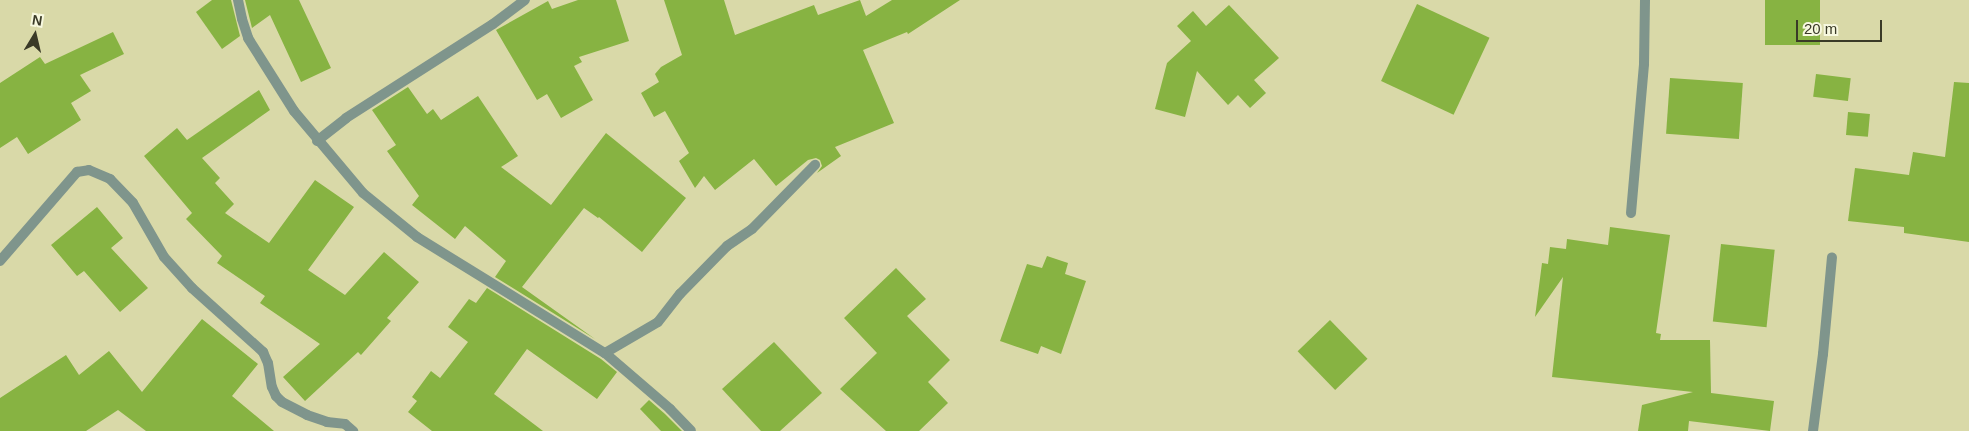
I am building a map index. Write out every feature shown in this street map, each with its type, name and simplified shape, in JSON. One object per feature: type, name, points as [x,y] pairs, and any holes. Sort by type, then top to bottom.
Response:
[{"type":"street","points":[[238,0],[248,38],[294,111],[317,141],[363,193],[416,237],[605,353],[670,409],[691,431]]},
{"type":"street","points":[[317,141],[346,118],[493,24],[525,0]]},
{"type":"street","points":[[1631,213],[1644,64],[1645,0]]},
{"type":"street","points":[[605,353],[658,322],[680,294],[727,246],[752,229],[815,165]]},
{"type":"street","points":[[0,261],[77,172],[89,170],[110,179],[133,203],[164,257],[192,288],[263,352],[268,363],[272,388],[276,396],[282,402],[307,414],[327,422],[345,424],[353,431]]},
{"type":"street","points":[[1813,431],[1823,354],[1832,257]]},
{"type":"building","points":[[212,0],[231,0],[240,36],[222,49],[196,12]]},
{"type":"building","points":[[245,0],[299,0],[331,68],[301,82],[270,15],[252,28]]},
{"type":"building","points":[[578,0],[616,0],[629,41],[579,57],[582,62],[574,66],[593,100],[561,118],[547,94],[537,100],[496,30],[548,1],[552,9]]},
{"type":"building","points":[[664,0],[724,0],[735,35],[814,5],[818,15],[860,0],[866,16],[892,0],[960,0],[908,34],[907,32],[863,50],[894,123],[835,147],[841,156],[817,173],[822,166],[820,160],[816,158],[808,160],[776,186],[754,159],[715,190],[704,176],[695,188],[679,161],[689,153],[665,111],[654,117],[641,93],[659,82],[655,74],[661,67],[682,55]]},
{"type":"building","points":[[1765,0],[1820,0],[1820,45],[1765,45]]},
{"type":"building","points":[[1417,4],[1490,38],[1454,115],[1381,81]]},
{"type":"building","points":[[1229,5],[1279,58],[1254,80],[1266,93],[1250,108],[1238,95],[1228,105],[1197,71],[1185,117],[1155,109],[1167,63],[1191,41],[1177,26],[1193,11],[1206,26]]},
{"type":"building","points":[[113,32],[124,54],[80,75],[91,91],[71,103],[81,120],[28,154],[17,137],[0,148],[0,83],[40,57],[45,64]]},
{"type":"building","points":[[1816,74],[1851,78],[1848,101],[1813,97]]},
{"type":"building","points":[[1670,78],[1743,83],[1739,139],[1666,134]]},
{"type":"building","points":[[1954,82],[1969,83],[1969,242],[1904,233],[1904,227],[1848,221],[1855,168],[1909,175],[1913,152],[1945,157]]},
{"type":"building","points":[[408,87],[427,114],[433,109],[441,120],[478,96],[518,156],[501,167],[551,205],[606,133],[686,198],[642,252],[599,217],[584,208],[522,287],[595,339],[495,277],[506,261],[465,226],[455,239],[412,205],[419,196],[387,151],[396,145],[372,110]]},
{"type":"building","points":[[259,90],[270,110],[202,158],[220,178],[215,183],[234,204],[225,213],[269,243],[315,180],[354,207],[308,270],[345,295],[384,252],[419,282],[387,318],[391,321],[361,355],[358,352],[305,401],[283,377],[320,344],[260,303],[265,296],[217,263],[222,256],[186,219],[192,213],[144,156],[177,128],[187,140]]},
{"type":"building","points":[[1848,112],[1870,114],[1868,137],[1846,135]]},
{"type":"building","points":[[97,207],[123,238],[111,248],[148,288],[120,312],[84,271],[77,276],[51,245]]},
{"type":"building","points":[[1610,227],[1670,235],[1656,333],[1661,334],[1660,340],[1710,340],[1711,393],[1774,401],[1770,431],[1689,421],[1688,431],[1638,431],[1642,405],[1693,392],[1552,377],[1563,277],[1535,317],[1542,263],[1548,264],[1550,247],[1566,249],[1567,239],[1608,245]]},
{"type":"building","points":[[1721,244],[1775,250],[1767,327],[1713,322]]},
{"type":"building","points":[[1047,256],[1068,263],[1065,274],[1086,281],[1061,354],[1041,346],[1038,354],[1000,341],[1027,264],[1042,268]]},
{"type":"building","points":[[896,268],[926,299],[907,316],[950,360],[928,382],[948,403],[919,431],[886,431],[840,389],[877,353],[844,318]]},
{"type":"building","points":[[487,288],[601,359],[617,372],[597,399],[527,349],[494,394],[543,431],[432,431],[408,412],[417,401],[412,397],[431,371],[440,378],[468,342],[448,327],[469,299],[476,303]]},
{"type":"building","points":[[202,319],[258,364],[232,396],[274,431],[146,431],[118,410],[86,431],[0,431],[0,398],[66,355],[79,375],[109,351],[142,392]]},
{"type":"building","points":[[1330,320],[1368,359],[1335,390],[1298,351]]},
{"type":"building","points":[[774,342],[822,393],[780,431],[761,431],[722,389]]},
{"type":"building","points":[[649,400],[682,431],[661,431],[640,409]]}]
